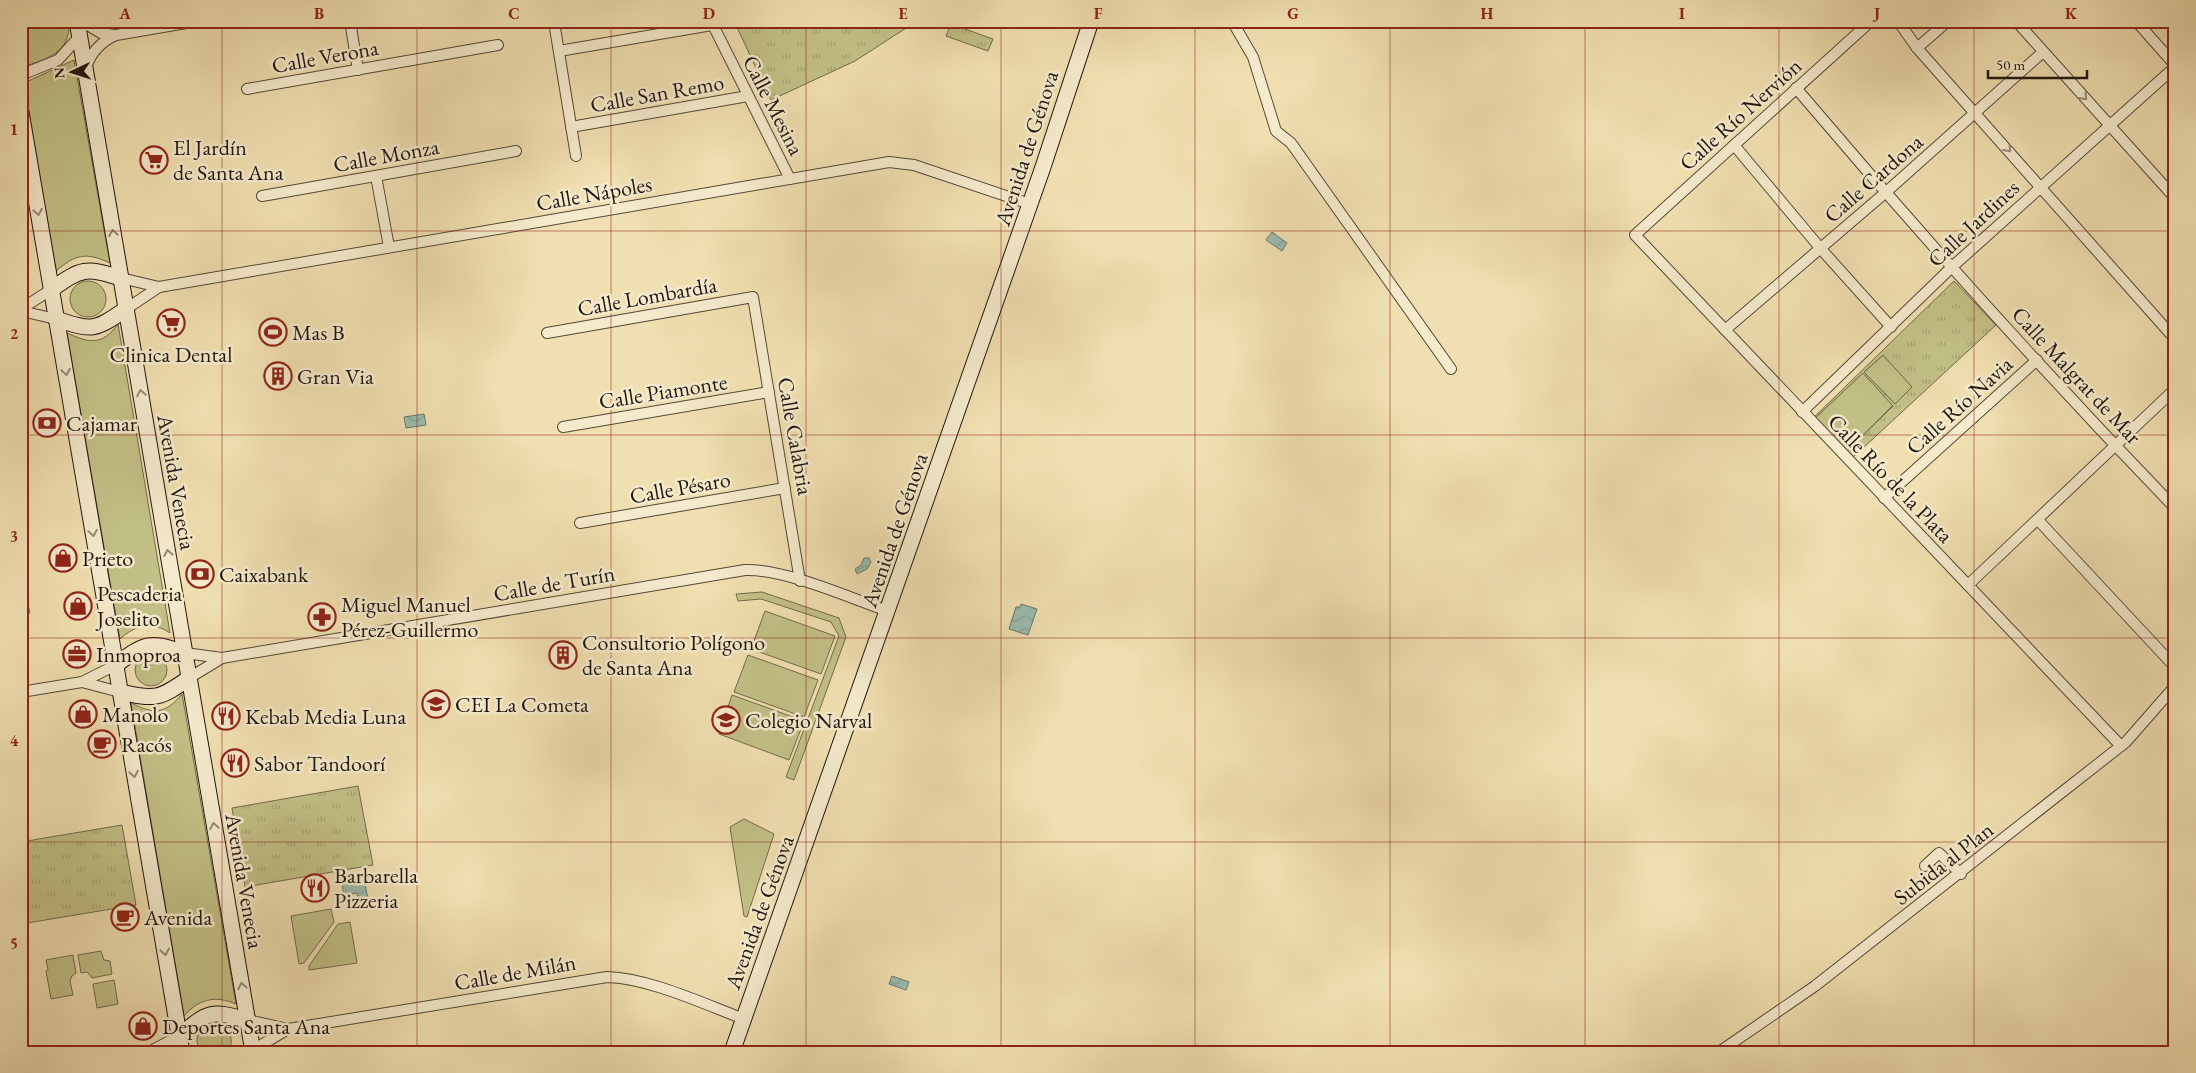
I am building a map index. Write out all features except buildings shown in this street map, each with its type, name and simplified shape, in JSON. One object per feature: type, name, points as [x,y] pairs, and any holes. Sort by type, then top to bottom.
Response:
[{"type":"street","name":"Avenida Venecia","points":[[77,21],[252,1051]]},
{"type":"street","points":[[81,21],[101,33],[116,35]]},
{"type":"street","points":[[85,71],[94,53],[108,38],[145,26],[198,21]]},
{"type":"street","points":[[350,21],[358,70]]},
{"type":"street","name":"Avenida de Génova","points":[[732,1052],[888,611],[1092,21]]},
{"type":"street","points":[[1232,21],[1257,68],[1276,131],[1291,143],[1451,369]]},
{"type":"street","name":"Calle Río Nervión","points":[[1635,235],[1871,21]]},
{"type":"street","points":[[1898,21],[1917,48],[2175,339]]},
{"type":"street","points":[[1917,48],[1948,21]]},
{"type":"street","points":[[2016,21],[2175,198]]},
{"type":"street","points":[[2136,21],[2175,66]]},
{"type":"street","name":"Calle San Remo","points":[[554,22],[576,156]]},
{"type":"street","points":[[559,51],[712,23]]},
{"type":"street","name":"Calle Mesina","points":[[712,23],[790,179]]},
{"type":"street","points":[[21,75],[58,60],[79,37]]},
{"type":"street","name":"Calle Verona","points":[[247,89],[498,45]]},
{"type":"street","name":"Calle Cardona","points":[[1725,330],[1821,249],[2043,52]]},
{"type":"street","name":"Calle Jardines","points":[[1802,412],[1952,267],[2175,66]]},
{"type":"street","name":"Calle Malgrat de Mar","points":[[1796,88],[1885,193],[2115,446],[2175,508]]},
{"type":"street","name":"Calle San Remo","points":[[571,127],[748,96]]},
{"type":"street","points":[[21,112],[182,1052]]},
{"type":"street","points":[[1734,144],[1821,249],[1891,327]]},
{"type":"street","name":"Calle Monza","points":[[262,196],[516,151]]},
{"type":"street","name":"Calle Nápoles","points":[[121,278],[159,287],[880,163],[898,162],[922,167],[1030,204]]},
{"type":"street","points":[[376,176],[388,247]]},
{"type":"street","name":"Calle Río de la Plata","points":[[1635,235],[2121,746]]},
{"type":"street","points":[[21,310],[74,273],[94,270],[121,278]]},
{"type":"street","name":"Calle Nápoles","points":[[126,309],[159,287]]},
{"type":"street","name":"Calle Lombardía","points":[[547,333],[753,296]]},
{"type":"street","name":"Calle Calabria","points":[[753,296],[800,581]]},
{"type":"street","points":[[21,310],[84,328],[103,325],[126,309]]},
{"type":"street","name":"Calle Río Navia","points":[[1884,498],[2037,360]]},
{"type":"street","points":[[1968,585],[2175,389]]},
{"type":"street","name":"Calle Piamonte","points":[[563,427],[770,392]]},
{"type":"street","name":"Calle Pésaro","points":[[580,523],[786,488]]},
{"type":"street","points":[[2038,520],[2175,667]]},
{"type":"street","name":"Calle de Turín","points":[[185,653],[222,658],[740,571],[758,570],[771,572],[888,611]]},
{"type":"street","points":[[21,692],[82,682],[116,665],[138,648],[159,644],[185,653]]},
{"type":"street","name":"Calle de Turín","points":[[189,678],[222,658]]},
{"type":"street","points":[[82,682],[147,698],[167,694],[189,678]]},
{"type":"street","name":"Subida al Plan","points":[[1719,1052],[1815,986],[2121,746],[2175,686]]},
{"type":"street","points":[[1925,866],[1938,853],[1960,874]]},
{"type":"street","name":"Calle de Milán","points":[[248,1020],[288,1029],[606,977],[618,977],[641,982],[744,1019]]},
{"type":"street","points":[[149,1052],[179,1036],[202,1016],[222,1014],[248,1020]]},
{"type":"street","name":"Calle de Milán","points":[[252,1051],[288,1029]]},
{"type":"green space","points":[[21,21],[69,21],[69,32],[66,41],[56,53],[22,67]]},
{"type":"green space","points":[[734,21],[917,21],[855,61],[771,100]]},
{"type":"green space","points":[[951,24],[993,39],[988,51],[946,36]]},
{"type":"green space","points":[[74,60],[110,263],[94,257],[81,256],[56,271],[24,83]]},
{"type":"green space","points":[[88,281],[95,282],[101,286],[105,292],[105,306],[101,312],[95,316],[88,317],[81,316],[75,312],[71,306],[70,299],[71,292],[75,286],[81,282]]},
{"type":"green space","points":[[1954,281],[1996,325],[1849,461],[1810,421]],"holes":[[[1883,355],[1912,387],[1895,404],[1864,372]],[[1863,373],[1893,406],[1845,453],[1813,420]]]},
{"type":"green space","points":[[118,324],[170,633],[157,627],[144,626],[132,630],[120,639],[67,333],[82,339],[101,339]]},
{"type":"green space","points":[[1883,355],[1913,387],[1895,404],[1864,372]]},
{"type":"green space","points":[[1863,373],[1893,405],[1845,453],[1813,420]]},
{"type":"green space","points":[[762,592],[839,618],[846,637],[794,780],[786,777],[839,636],[831,622],[761,599],[738,601],[736,594]]},
{"type":"green space","points":[[765,611],[835,636],[821,674],[751,649]]},
{"type":"green space","points":[[151,654],[157,655],[162,659],[166,664],[166,676],[162,681],[157,685],[151,686],[145,685],[140,681],[136,676],[135,670],[136,664],[140,659],[145,655]]},
{"type":"green space","points":[[748,655],[818,680],[804,717],[734,692]]},
{"type":"green space","points":[[182,694],[236,1004],[214,999],[208,1000],[195,1006],[184,1016],[131,703],[152,711],[164,709],[176,701]]},
{"type":"green space","points":[[732,695],[804,721],[789,760],[719,734]]},
{"type":"green space","points":[[358,786],[373,865],[245,887],[232,808]]},
{"type":"green space","points":[[744,819],[774,834],[747,917],[744,916],[730,827]]},
{"type":"green space","points":[[122,825],[136,905],[21,924],[21,842]]},
{"type":"green space","points":[[331,909],[334,922],[304,963],[299,964],[291,916]]},
{"type":"green space","points":[[350,922],[357,963],[309,970],[309,966],[338,924]]},
{"type":"green space","points":[[101,951],[104,960],[110,961],[112,974],[92,978],[87,972],[81,973],[78,955]]},
{"type":"green space","points":[[73,955],[76,973],[70,981],[73,995],[51,999],[46,960]]},
{"type":"green space","points":[[114,980],[118,1004],[97,1008],[93,984]]},
{"type":"green space","points":[[213,1023],[223,1026],[229,1033],[231,1042],[228,1052],[201,1052],[198,1047],[198,1034],[204,1027]]},
{"type":"water","points":[[1272,232],[1287,243],[1282,251],[1266,240]]},
{"type":"water","points":[[424,414],[426,425],[406,428],[404,417]]},
{"type":"water","points":[[864,558],[869,558],[871,562],[867,569],[857,574],[855,569],[861,565]]},
{"type":"water","points":[[21,572],[30,613],[21,614]]},
{"type":"water","points":[[1021,604],[1037,609],[1028,635],[1009,629],[1016,607],[1020,607]]},
{"type":"water","points":[[364,880],[369,903],[358,904],[357,893],[344,895],[342,884]]},
{"type":"water","points":[[892,976],[909,982],[906,990],[889,984]]},
{"type":"place","name":"El Jardín de Santa Ana","points":[[154,160]]},
{"type":"place","name":"Clinica Dental","points":[[171,323]]},
{"type":"place","name":"Mas B","points":[[273,332]]},
{"type":"place","name":"Gran Via","points":[[278,376]]},
{"type":"place","name":"Cajamar","points":[[47,423]]},
{"type":"place","name":"Prieto","points":[[63,558]]},
{"type":"place","name":"Caixabank","points":[[200,574]]},
{"type":"place","name":"Pescaderia Joselito","points":[[78,606]]},
{"type":"place","name":"Miguel Manuel Pérez-Guillermo","points":[[322,617]]},
{"type":"place","name":"Inmoproa","points":[[77,654]]},
{"type":"place","name":"Consultorio Polígono de Santa Ana","points":[[563,655]]},
{"type":"place","name":"CEI La Cometa","points":[[436,704]]},
{"type":"place","name":"Manolo","points":[[83,714]]},
{"type":"place","name":"Kebab Media Luna","points":[[226,716]]},
{"type":"place","name":"Colegio Narval","points":[[726,720]]},
{"type":"place","name":"Racós","points":[[102,744]]},
{"type":"place","name":"Sabor Tandoorí","points":[[235,763]]},
{"type":"place","name":"Barbarella Pizzeria","points":[[315,888]]},
{"type":"place","name":"Avenida","points":[[125,917]]},
{"type":"place","name":"Deportes Santa Ana","points":[[143,1026]]}]
